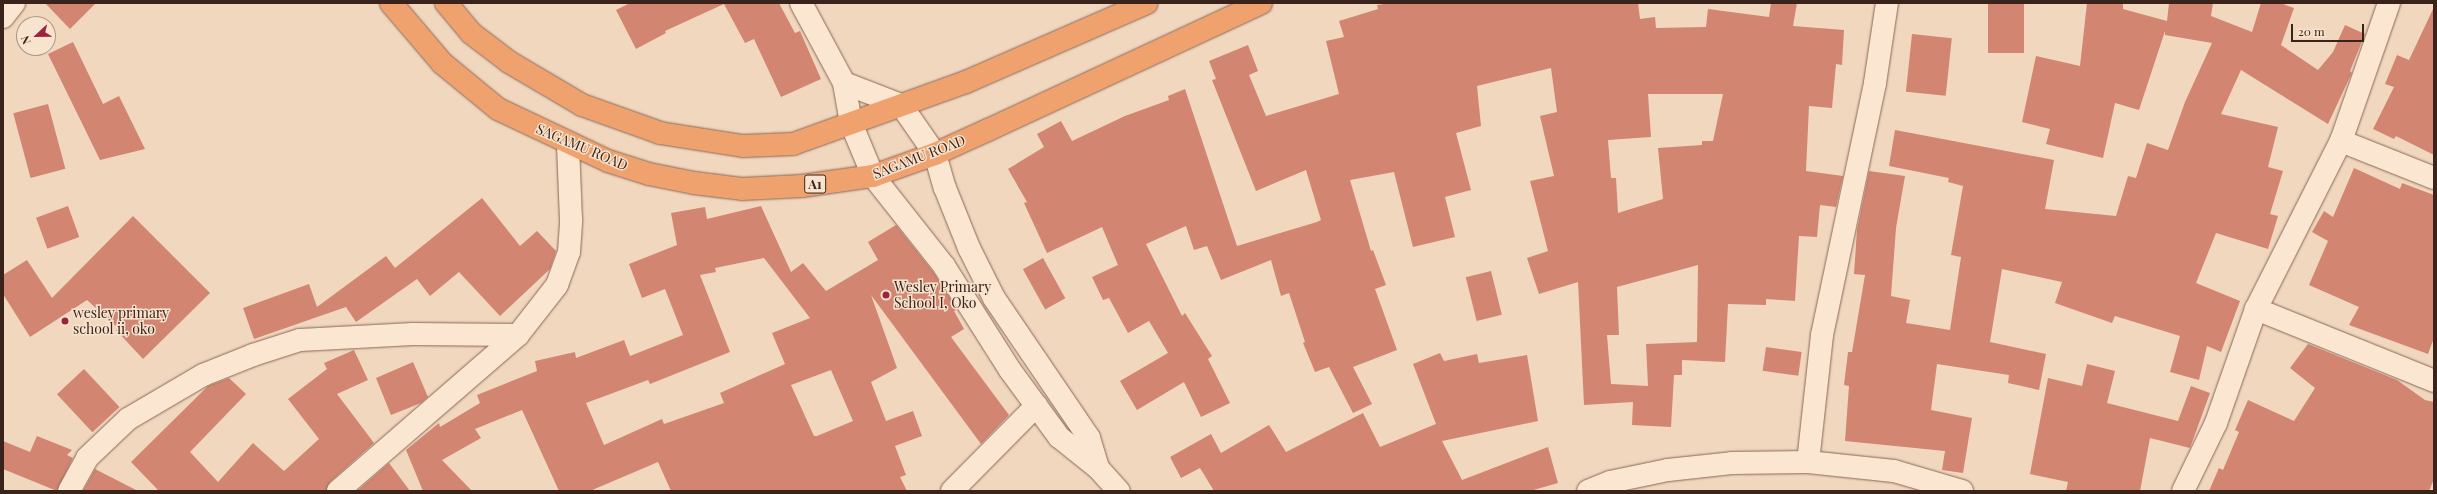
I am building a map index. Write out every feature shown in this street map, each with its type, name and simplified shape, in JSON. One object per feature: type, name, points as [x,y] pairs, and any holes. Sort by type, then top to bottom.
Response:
[{"type":"highway","name":"SAGAMU ROAD","points":[[391,3],[442,63],[498,109],[568,144],[608,161],[649,174],[694,183],[742,189],[802,186],[873,176],[935,154],[1261,3]]},
{"type":"highway","points":[[446,3],[471,33],[542,84],[582,105],[660,133],[743,146],[793,144],[901,104],[966,82],[1147,3]]},
{"type":"street","points":[[3,17],[14,3]]},
{"type":"street","points":[[801,3],[844,82],[851,123],[873,176],[944,266],[1036,406],[1059,437],[1098,468],[1119,491]]},
{"type":"street","points":[[1808,462],[1822,335],[1875,83],[1887,3]]},
{"type":"street","points":[[2183,491],[2216,423],[2256,308],[2340,140],[2389,3]]},
{"type":"street","points":[[844,82],[901,104],[935,154],[945,188],[969,248],[994,298],[1089,438],[1098,468]]},
{"type":"street","points":[[2340,140],[2434,178]]},
{"type":"street","points":[[338,491],[518,335],[557,285],[568,252],[571,220],[568,144]]},
{"type":"street","points":[[2256,308],[2434,381]]},
{"type":"street","points":[[69,491],[87,458],[128,420],[203,375],[253,355],[300,340],[413,334],[518,335]]},
{"type":"street","points":[[952,491],[1036,406]]},
{"type":"street","points":[[1588,491],[1610,482],[1668,470],[1732,463],[1808,462],[1894,472],[1962,491]]},
{"type":"building","points":[[45,3],[96,3],[70,29]]},
{"type":"building","points":[[630,3],[779,3],[795,33],[800,31],[821,79],[781,97],[754,39],[745,43],[724,4],[665,31],[666,33],[636,49],[616,10]]},
{"type":"building","points":[[1391,3],[1638,3],[1640,19],[1655,17],[1656,28],[1706,27],[1708,9],[1769,17],[1771,3],[1797,3],[1793,26],[1844,30],[1842,65],[1836,64],[1832,108],[1809,106],[1806,171],[1843,176],[1836,207],[1820,205],[1817,237],[1799,236],[1795,301],[1766,299],[1766,305],[1728,304],[1725,362],[1682,360],[1682,375],[1674,375],[1671,427],[1632,425],[1633,402],[1584,405],[1578,282],[1539,294],[1527,258],[1548,251],[1530,181],[1554,176],[1540,116],[1557,112],[1551,68],[1477,86],[1481,126],[1456,133],[1471,190],[1445,197],[1455,237],[1413,247],[1394,172],[1350,180],[1371,251],[1373,250],[1386,285],[1375,289],[1397,350],[1353,367],[1372,404],[1353,413],[1329,367],[1315,372],[1303,343],[1305,342],[1289,293],[1281,296],[1271,260],[1221,280],[1207,246],[1194,250],[1186,226],[1146,244],[1182,316],[1185,313],[1212,356],[1208,359],[1230,403],[1201,417],[1184,382],[1137,410],[1120,381],[1168,353],[1149,321],[1128,333],[1109,298],[1103,300],[1092,277],[1118,265],[1102,227],[1047,253],[1024,203],[1027,202],[1008,169],[1044,147],[1037,134],[1061,121],[1072,141],[1125,116],[1169,100],[1168,96],[1185,89],[1237,246],[1317,222],[1321,220],[1306,170],[1256,191],[1212,80],[1216,79],[1209,61],[1248,45],[1258,71],[1249,75],[1266,116],[1339,94],[1326,41],[1344,37],[1339,21],[1378,9],[1377,5]],"holes":[[[1648,94],[1723,94],[1713,141],[1702,141],[1702,145],[1658,148],[1663,199],[1618,213],[1616,178],[1611,178],[1608,140],[1651,137]],[[1698,265],[1697,342],[1646,344],[1648,386],[1611,384],[1607,335],[1619,335],[1617,287]]]},
{"type":"building","points":[[1988,3],[2024,3],[2024,53],[1988,53]]},
{"type":"building","points":[[2087,3],[2123,3],[2123,9],[2167,21],[2169,3],[2213,3],[2211,16],[2252,32],[2261,3],[2280,3],[2294,8],[2281,45],[2318,70],[2333,52],[2345,25],[2365,34],[2350,71],[2352,73],[2328,124],[2241,70],[2221,114],[2278,127],[2268,167],[2283,171],[2270,214],[2278,216],[2268,249],[2216,233],[2196,283],[2240,301],[2221,352],[2207,346],[2199,380],[2170,372],[2180,336],[2115,316],[2112,323],[2055,303],[2062,282],[2002,269],[1990,342],[2046,354],[2039,390],[2008,383],[2009,375],[1937,364],[1931,410],[1972,418],[1963,473],[1942,470],[1945,451],[1845,441],[1849,386],[1844,385],[1848,352],[1852,352],[1865,275],[1854,274],[1857,230],[1869,171],[1905,176],[1896,228],[1891,296],[1910,300],[1906,323],[1950,330],[1961,257],[1951,255],[1963,186],[1948,182],[1949,178],[1889,166],[1895,130],[2054,160],[2045,209],[2116,216],[2128,176],[2136,178],[2147,143],[2168,150],[2185,102],[2212,43],[2165,35],[2165,31],[2139,110],[2115,103],[2103,158],[2046,144],[2050,129],[2022,122],[2036,56],[2080,66]]},
{"type":"building","points":[[2434,7],[2434,155],[2396,136],[2394,139],[2373,129],[2394,87],[2385,84],[2397,55],[2409,60]]},
{"type":"building","points":[[1912,34],[1952,38],[1946,96],[1906,92]]},
{"type":"building","points":[[73,42],[103,104],[119,96],[145,149],[100,160],[49,56],[56,56],[56,50]]},
{"type":"building","points":[[48,104],[65,169],[31,178],[13,113]]},
{"type":"building","points":[[2354,168],[2400,189],[2402,183],[2434,195],[2434,338],[2428,354],[2349,325],[2359,307],[2309,285],[2328,241],[2312,232],[2324,211],[2333,217]]},
{"type":"building","points":[[482,198],[520,246],[537,231],[556,251],[550,269],[500,316],[459,272],[430,296],[417,279],[356,322],[346,307],[254,339],[243,308],[309,284],[317,307],[386,256],[395,268]]},
{"type":"building","points":[[68,206],[79,237],[47,249],[36,218]]},
{"type":"building","points":[[761,206],[791,272],[803,263],[826,291],[878,260],[868,242],[896,225],[934,273],[957,309],[954,311],[964,329],[951,337],[1009,415],[981,444],[871,295],[897,368],[871,382],[886,421],[913,411],[922,436],[895,446],[906,475],[900,477],[907,491],[671,491],[658,462],[590,491],[559,491],[522,410],[475,429],[481,438],[442,460],[472,491],[423,491],[406,450],[439,423],[440,427],[480,403],[477,395],[537,371],[535,361],[575,352],[576,358],[624,340],[630,356],[683,335],[665,289],[642,298],[629,264],[677,245],[671,213],[705,207],[707,219]],"holes":[[[764,258],[810,318],[772,333],[785,364],[720,393],[724,403],[664,424],[662,419],[604,445],[586,403],[648,380],[650,384],[730,352],[700,275],[716,272],[715,268]],[[831,370],[853,421],[814,436],[791,385]]]},
{"type":"building","points":[[133,216],[210,293],[143,359],[116,330],[118,328],[87,300],[30,337],[3,294],[3,275],[27,260],[52,298]]},
{"type":"building","points":[[1043,258],[1065,298],[1045,309],[1023,269]]},
{"type":"building","points":[[1491,271],[1502,315],[1477,321],[1466,277]]},
{"type":"building","points":[[2308,344],[2397,380],[2425,400],[2434,402],[2434,479],[2429,491],[2209,491],[2219,468],[2223,470],[2239,432],[2235,430],[2248,400],[2294,421],[2315,388],[2290,368]]},
{"type":"building","points":[[1766,347],[1802,352],[1798,376],[1763,371]]},
{"type":"building","points":[[354,350],[368,380],[337,394],[374,443],[330,482],[326,491],[159,491],[131,462],[208,386],[229,378],[246,394],[190,452],[218,482],[253,443],[284,471],[319,439],[288,399],[327,369],[324,363]]},
{"type":"building","points":[[1440,353],[1444,361],[1477,354],[1479,363],[1527,355],[1538,421],[1442,441],[1462,480],[1548,447],[1558,483],[1530,491],[1214,491],[1200,468],[1181,478],[1170,457],[1211,434],[1221,453],[1269,425],[1286,452],[1363,413],[1380,447],[1436,424],[1413,364]]},
{"type":"building","points":[[413,362],[428,397],[421,403],[391,415],[376,378]]},
{"type":"building","points":[[2087,364],[2115,371],[2107,403],[2178,421],[2191,386],[2210,393],[2190,448],[2150,438],[2140,491],[2066,491],[2068,482],[2030,474],[2048,378],[2082,386]]},
{"type":"building","points":[[84,369],[119,407],[92,432],[57,394]]},
{"type":"building","points":[[37,436],[72,450],[67,455],[73,458],[57,491],[3,469],[3,441],[30,452]]},
{"type":"building","points":[[389,463],[410,491],[357,491]]},
{"type":"building","points":[[95,469],[138,491],[83,491]]},
{"type":"place","name":"Wesley Primary School I, Oko","points":[[886,295]]},
{"type":"place","name":"wesley primary school ii, oko","points":[[65,321]]}]
